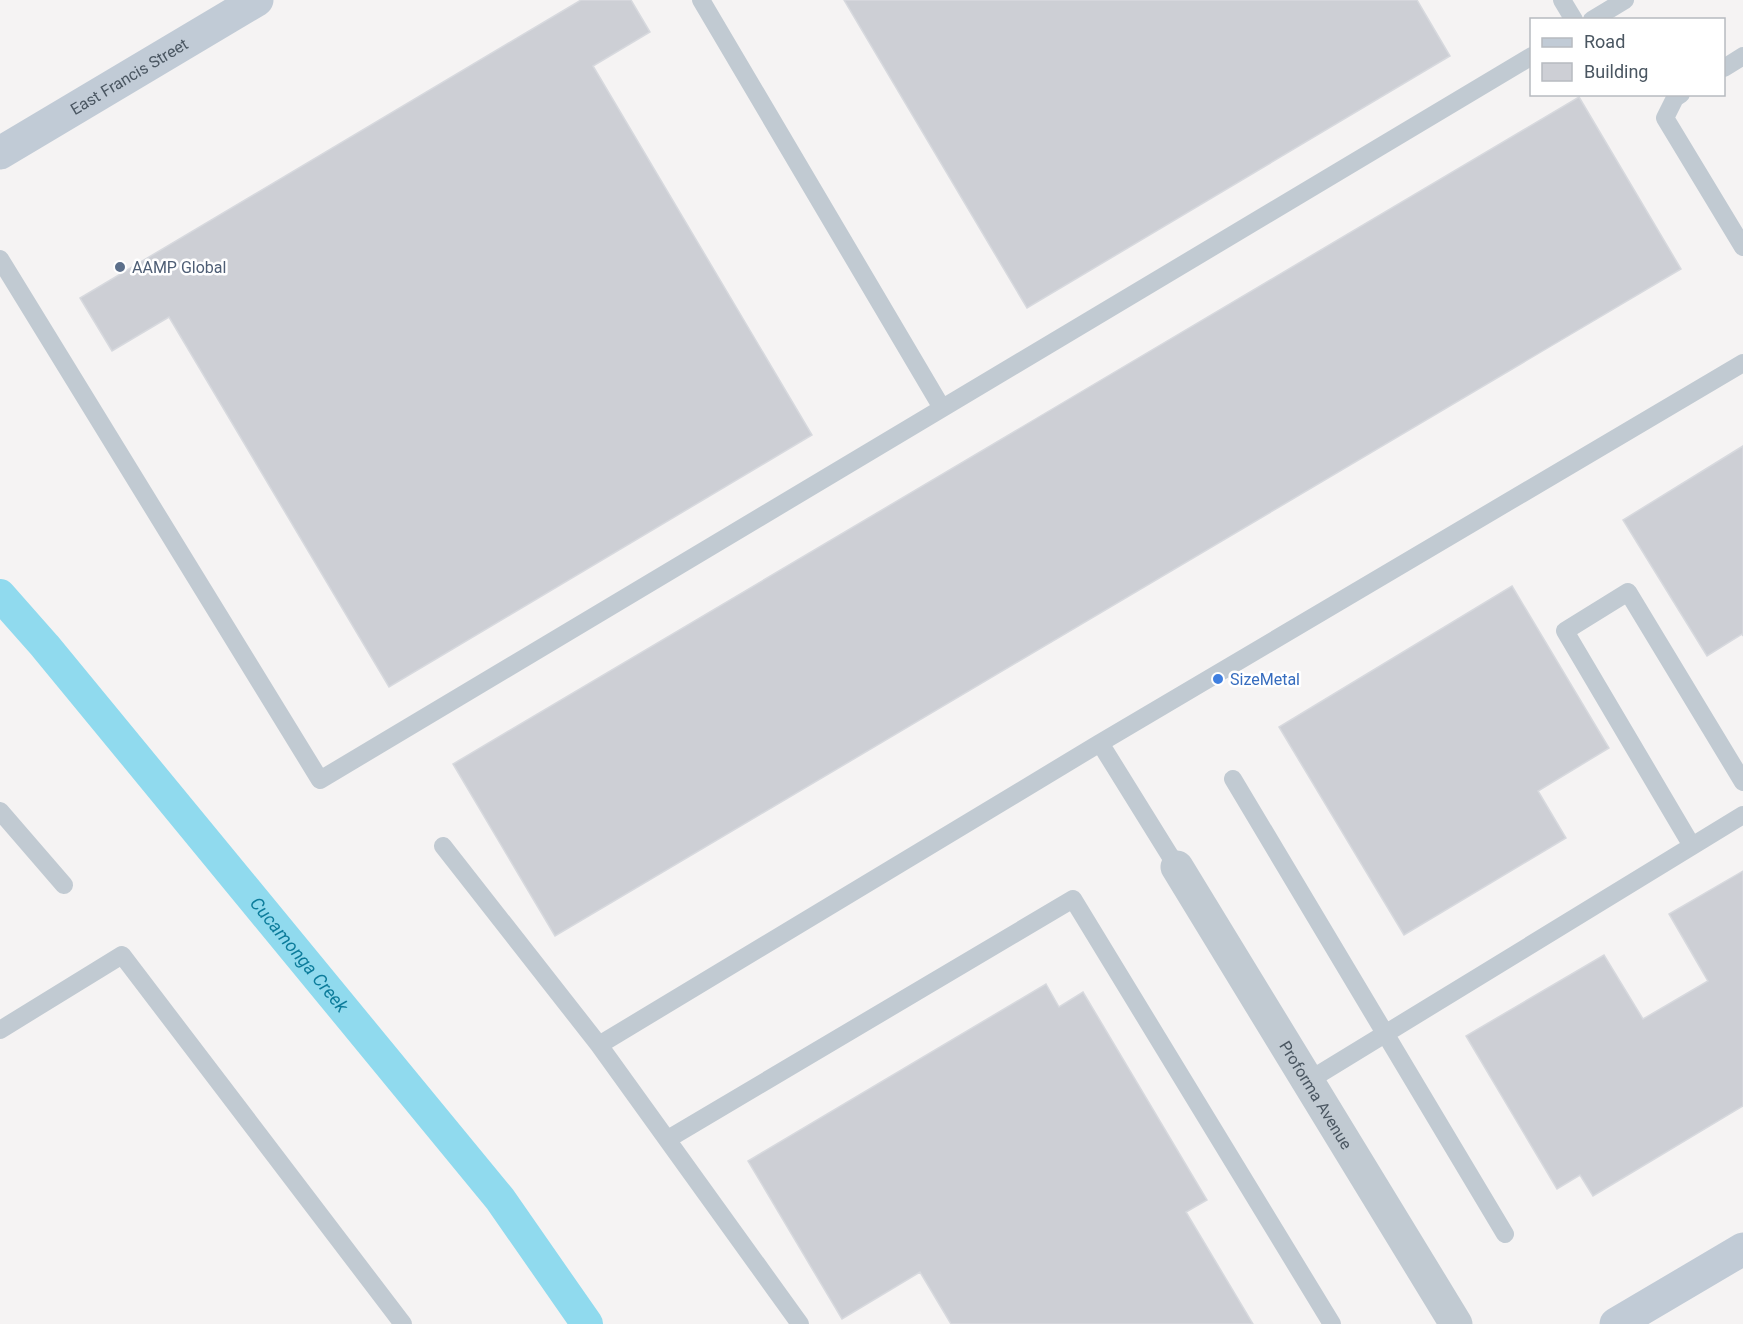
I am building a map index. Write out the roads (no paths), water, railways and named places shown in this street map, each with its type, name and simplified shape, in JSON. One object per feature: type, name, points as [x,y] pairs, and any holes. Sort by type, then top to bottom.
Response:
[{"type":"street","name":"East Francis Street","points":[[0,153],[256,0]]},
{"type":"street","name":"Proforma Avenue","points":[[1177,867],[1456,1324]]},
{"type":"street","points":[[1616,1324],[1650,1316],[1743,1249]]},
{"type":"lane","points":[[701,0],[942,408]]},
{"type":"lane","points":[[1562,0],[1573,18]]},
{"type":"lane","points":[[1595,18],[1625,0]]},
{"type":"lane","points":[[1725,67],[1743,56]]},
{"type":"lane","points":[[0,259],[320,780],[1530,57]]},
{"type":"lane","points":[[1678,96],[1665,118],[1743,247]]},
{"type":"lane","points":[[599,1045],[1100,743],[1743,363]]},
{"type":"lane","points":[[1692,846],[1565,631],[1628,592],[1743,782]]},
{"type":"lane","points":[[1100,743],[1177,867]]},
{"type":"lane","points":[[1233,779],[1504,1234]]},
{"type":"lane","points":[[0,811],[64,885]]},
{"type":"lane","points":[[1308,1082],[1743,815]]},
{"type":"lane","points":[[443,846],[599,1045],[800,1324]]},
{"type":"lane","points":[[668,1139],[1073,899],[1332,1324]]},
{"type":"lane","points":[[0,1030],[122,955],[403,1324]]},
{"type":"waterway","name":"Cucamonga Creek","points":[[0,595],[45,646],[500,1199],[587,1324]]},
{"type":"place","name":"AAMP Global","points":[[120,267]]},
{"type":"place","name":"SizeMetal","points":[[1218,679]]}]
